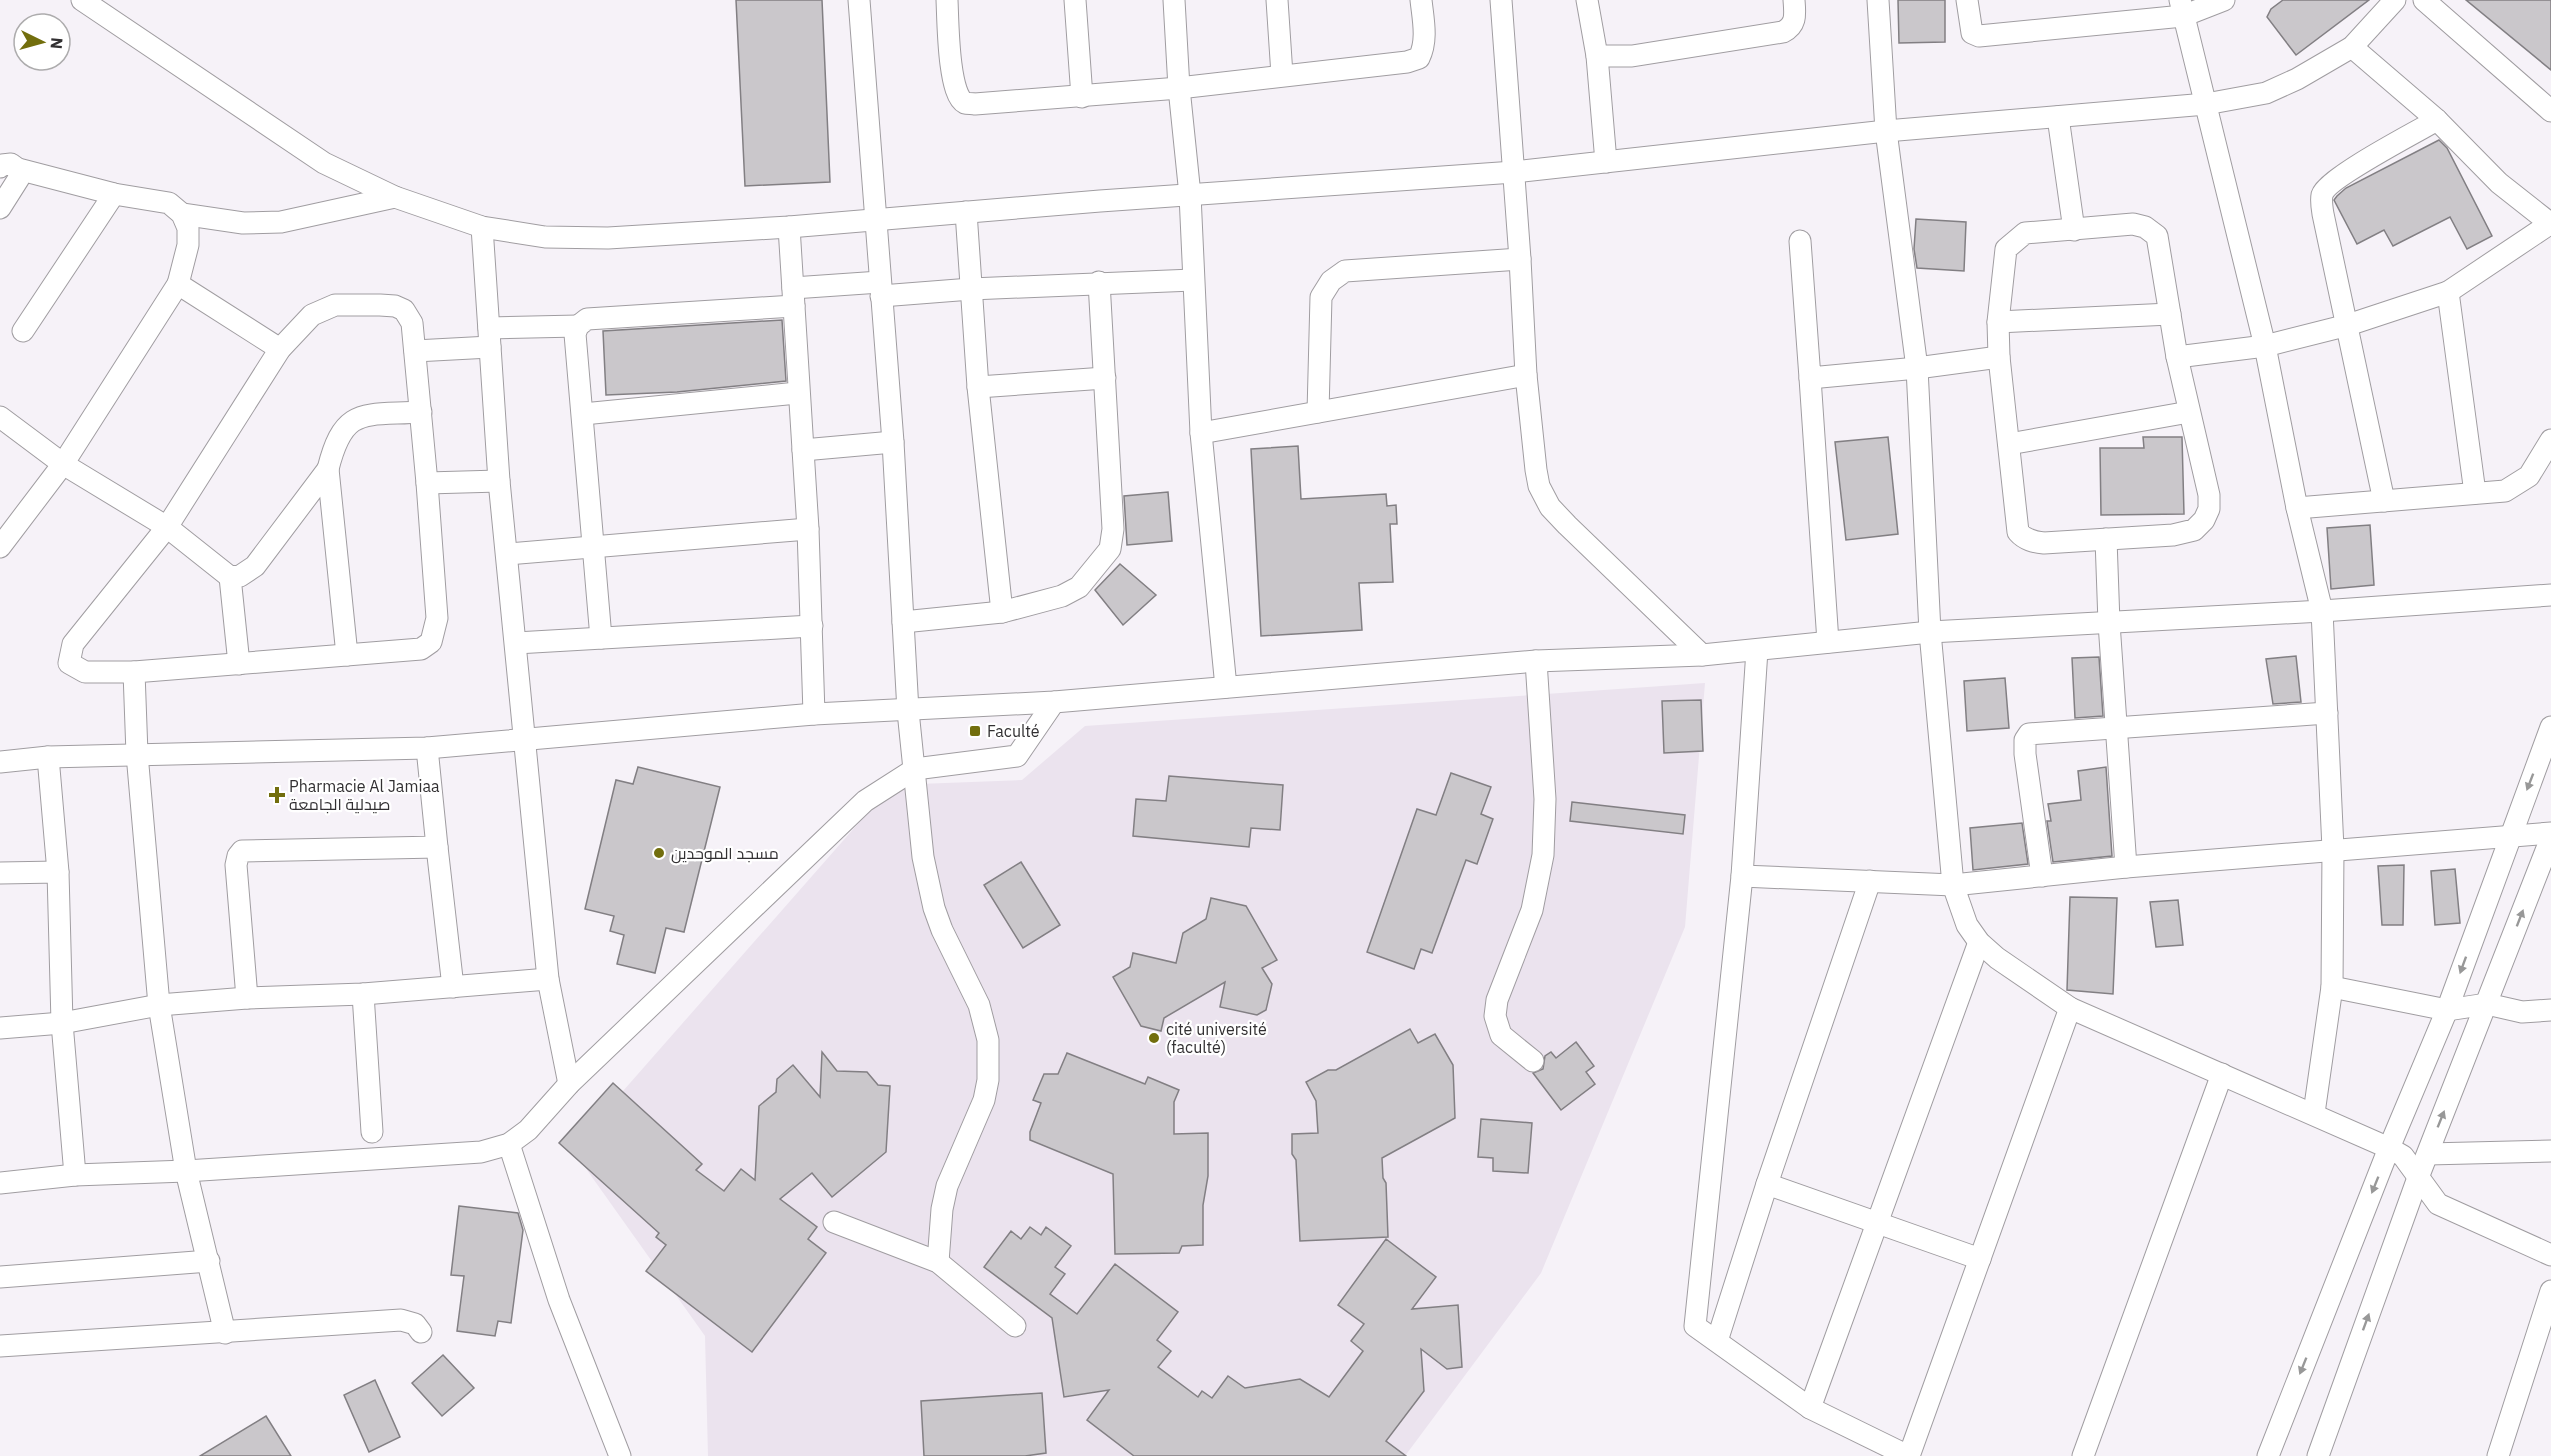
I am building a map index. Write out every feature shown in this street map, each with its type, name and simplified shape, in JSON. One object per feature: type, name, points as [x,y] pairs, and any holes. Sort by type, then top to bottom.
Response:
[{"type":"street","points":[[82,0],[324,163],[395,197],[482,227],[544,237],[608,238],[789,227],[1514,172],[1886,131],[2206,104],[2266,93],[2297,79],[2352,47],[2395,0]]},
{"type":"street","points":[[859,0],[878,219],[908,711],[923,857],[942,930],[979,1005],[988,1040],[989,1060],[984,1100],[947,1186],[942,1209],[938,1262]]},
{"type":"street","points":[[947,0],[954,82],[957,92],[965,103],[1083,97],[1394,65],[1419,58],[1424,42],[1421,0]]},
{"type":"street","points":[[1075,0],[1083,97]]},
{"type":"street","points":[[1174,0],[1179,88],[1191,195],[1201,433],[1226,687]]},
{"type":"street","points":[[1277,0],[1282,75]]},
{"type":"street","points":[[1501,0],[1526,375],[1539,486],[1550,507],[1567,525],[1702,655]]},
{"type":"street","points":[[1587,0],[1597,56],[1606,162]]},
{"type":"street","points":[[1597,56],[1632,56],[1783,32],[1794,24],[1794,0]]},
{"type":"street","points":[[1878,0],[1886,131],[1917,368],[1930,632],[1953,885],[1967,925],[1979,942],[2005,963],[2070,1008],[2390,1148],[2403,1156],[2438,1204],[2551,1255]]},
{"type":"street","points":[[1967,0],[1972,33],[1979,36],[2182,8],[2224,0]]},
{"type":"street","points":[[2424,0],[2551,111]]},
{"type":"street","points":[[2182,8],[2265,346],[2296,508],[2322,611],[2333,849],[2332,987],[2314,1113]]},
{"type":"street","points":[[2177,357],[2265,346],[2348,325],[2448,292],[2551,224],[2499,183],[2437,120],[2352,47]]},
{"type":"street","points":[[2058,117],[2074,230]]},
{"type":"street","points":[[2384,501],[2323,214],[2322,195],[2331,183],[2346,173],[2437,120]]},
{"type":"street","points":[[0,547],[63,464],[178,284],[188,245],[188,228],[182,214],[169,203],[114,194],[9,168]]},
{"type":"street","points":[[0,208],[20,178],[9,168]]},
{"type":"street","points":[[23,331],[114,194]]},
{"type":"street","points":[[182,214],[243,223],[281,222],[395,197]]},
{"type":"street","points":[[966,212],[978,387],[1002,612]]},
{"type":"street","points":[[2133,224],[2145,226],[2157,236],[2177,357],[2209,495],[2209,509],[2204,520],[2194,530],[2173,534],[2044,543],[2022,538],[2018,532],[1999,357],[1998,322],[2006,249],[2025,233],[2074,230],[2133,224]]},
{"type":"street","points":[[482,227],[499,481],[548,979],[569,1084]]},
{"type":"street","points":[[789,227],[808,529],[814,714]]},
{"type":"street","points":[[1800,242],[1828,642]]},
{"type":"street","points":[[1318,412],[1321,297],[1331,281],[1345,271],[1520,259]]},
{"type":"street","points":[[601,638],[575,334],[578,326],[586,319],[881,289],[971,289],[1099,282],[1194,280]]},
{"type":"street","points":[[903,622],[1002,612],[1062,596],[1079,587],[1110,549],[1113,529],[1099,282]]},
{"type":"street","points":[[178,284],[280,349]]},
{"type":"street","points":[[2448,292],[2475,494]]},
{"type":"street","points":[[335,305],[395,306],[404,310],[410,317],[421,412],[437,618],[431,642],[421,649],[134,672],[85,672],[69,663],[73,644],[167,527],[280,349],[312,315],[335,305]]},
{"type":"street","points":[[1998,322],[2170,314]]},
{"type":"street","points":[[415,351],[489,337],[578,326]]},
{"type":"street","points":[[1810,378],[1917,368],[1999,357]]},
{"type":"street","points":[[1201,433],[1526,375]]},
{"type":"street","points":[[978,387],[1104,378]]},
{"type":"street","points":[[583,414],[798,393]]},
{"type":"street","points":[[347,655],[328,469],[333,450],[350,422],[362,416],[421,412]]},
{"type":"street","points":[[2009,444],[2189,412]]},
{"type":"street","points":[[0,417],[63,464],[167,527],[230,577],[240,576],[255,567],[328,469]]},
{"type":"street","points":[[2296,508],[2505,491],[2529,476],[2551,440]]},
{"type":"street","points":[[803,450],[893,442]]},
{"type":"street","points":[[427,483],[499,481]]},
{"type":"street","points":[[507,554],[808,529]]},
{"type":"street","points":[[2106,539],[2109,623],[2126,867]]},
{"type":"street","points":[[230,577],[238,664]]},
{"type":"street","points":[[0,762],[48,757],[137,754],[427,748],[814,714],[1054,702],[1536,662],[1702,655],[1930,632],[2322,611],[2551,595]]},
{"type":"street","points":[[516,643],[812,626]]},
{"type":"street","points":[[1757,650],[1742,876],[1695,1326],[1810,1408],[1909,1456],[2070,1008]]},
{"type":"street","points":[[1533,1061],[1501,1035],[1495,1016],[1497,1000],[1532,910],[1542,855],[1545,799],[1536,662]]},
{"type":"street","points":[[134,672],[137,754],[159,1005],[186,1171],[225,1333]]},
{"type":"street","points":[[0,1183],[75,1175],[186,1171],[481,1152],[509,1144],[528,1130],[569,1084],[866,801],[915,769],[1017,756],[1054,702]]},
{"type":"street","points":[[2042,876],[2025,754],[2025,740],[2030,734],[2327,713]]},
{"type":"street","points":[[2268,1456],[2447,1010],[2509,836],[2551,727]]},
{"type":"street","points":[[427,748],[453,987]]},
{"type":"street","points":[[48,757],[58,872],[62,1023],[75,1175]]},
{"type":"street","points":[[1742,876],[1953,885],[2126,867],[2551,833]]},
{"type":"street","points":[[2318,1456],[2419,1175],[2551,838]]},
{"type":"street","points":[[247,998],[236,865],[240,853],[437,847]]},
{"type":"street","points":[[0,873],[58,872]]},
{"type":"street","points":[[1717,1341],[1767,1184],[1870,882]]},
{"type":"street","points":[[1810,1408],[1979,942]]},
{"type":"street","points":[[0,1028],[62,1023],[159,1005],[247,998],[363,994],[548,979]]},
{"type":"street","points":[[2332,987],[2447,1010],[2487,1004],[2522,1012],[2551,1010]]},
{"type":"street","points":[[363,994],[372,1132]]},
{"type":"street","points":[[2083,1456],[2222,1074]]},
{"type":"street","points":[[509,1144],[559,1300],[620,1456]]},
{"type":"street","points":[[2428,1154],[2551,1151]]},
{"type":"street","points":[[1767,1184],[1980,1259]]},
{"type":"street","points":[[834,1222],[938,1262],[1015,1326]]},
{"type":"street","points":[[0,1277],[209,1261]]},
{"type":"street","points":[[2499,1456],[2551,1291]]},
{"type":"street","points":[[0,1346],[401,1320],[415,1324],[422,1332]]},
{"type":"shaded area","name":"cité université (faculté)","points":[[1705,683],[1685,927],[1541,1273],[1405,1456],[708,1456],[705,1336],[572,1149],[892,785],[1022,780],[1085,726]]},
{"type":"building","points":[[736,0],[822,0],[830,182],[745,186]]},
{"type":"building","points":[[1898,0],[1945,0],[1945,42],[1899,43]]},
{"type":"building","points":[[2283,0],[2369,0],[2296,55],[2267,17],[2271,9]]},
{"type":"building","points":[[2466,0],[2551,0],[2551,70]]},
{"type":"building","points":[[2439,140],[2447,148],[2492,236],[2467,249],[2450,217],[2393,246],[2384,230],[2357,244],[2334,200],[2337,196],[2346,188]]},
{"type":"building","points":[[1916,219],[1966,222],[1964,271],[1917,268],[1914,249]]},
{"type":"building","points":[[782,320],[786,381],[677,392],[606,395],[603,331]]},
{"type":"building","points":[[1888,437],[1898,534],[1846,540],[1835,442]]},
{"type":"building","points":[[2143,437],[2182,437],[2184,514],[2101,515],[2100,448],[2144,448]]},
{"type":"building","points":[[1298,446],[1301,499],[1386,494],[1387,506],[1396,505],[1397,524],[1390,524],[1393,582],[1359,583],[1362,630],[1261,636],[1251,449]]},
{"type":"building","points":[[1168,492],[1172,541],[1127,545],[1124,496]]},
{"type":"building","points":[[2370,525],[2374,585],[2331,589],[2327,528]]},
{"type":"building","points":[[1120,564],[1156,595],[1123,625],[1095,590]]},
{"type":"building","points":[[2296,656],[2301,702],[2273,704],[2266,659]]},
{"type":"building","points":[[2099,657],[2103,716],[2075,718],[2072,658]]},
{"type":"building","points":[[2005,678],[2009,728],[1967,731],[1964,681]]},
{"type":"building","points":[[1701,700],[1703,751],[1664,753],[1662,701]]},
{"type":"building","points":[[638,767],[720,787],[684,932],[666,928],[655,973],[617,964],[624,935],[610,931],[614,916],[585,909],[616,780],[633,784]]},
{"type":"building","points":[[2106,767],[2112,856],[2053,862],[2047,821],[2051,821],[2048,804],[2081,800],[2078,771]]},
{"type":"building","points":[[1451,773],[1491,787],[1481,814],[1493,819],[1477,864],[1466,860],[1432,953],[1421,949],[1414,969],[1367,952],[1417,809],[1436,815]]},
{"type":"building","points":[[1169,776],[1283,785],[1280,830],[1251,828],[1249,847],[1133,836],[1136,799],[1166,801]]},
{"type":"building","points":[[1572,802],[1685,815],[1683,834],[1570,821]]},
{"type":"building","points":[[2022,823],[2028,864],[1973,870],[1970,828]]},
{"type":"building","points":[[1021,862],[1060,925],[1023,948],[984,885]]},
{"type":"building","points":[[2404,865],[2403,925],[2382,925],[2378,866]]},
{"type":"building","points":[[2455,869],[2460,923],[2435,925],[2431,871]]},
{"type":"building","points":[[2070,897],[2117,898],[2113,994],[2067,990]]},
{"type":"building","points":[[1211,898],[1246,906],[1277,960],[1262,968],[1272,984],[1266,1010],[1257,1015],[1220,1007],[1225,982],[1164,1018],[1161,1031],[1141,1026],[1113,977],[1130,967],[1133,953],[1176,963],[1183,933],[1206,919]]},
{"type":"building","points":[[2178,900],[2183,945],[2156,947],[2150,902]]},
{"type":"building","points":[[1410,1029],[1418,1043],[1435,1034],[1453,1065],[1455,1118],[1382,1158],[1383,1178],[1386,1183],[1388,1237],[1300,1241],[1296,1160],[1292,1154],[1292,1134],[1318,1133],[1316,1101],[1306,1082],[1328,1070],[1336,1070]]},
{"type":"building","points":[[1576,1042],[1594,1066],[1586,1072],[1595,1084],[1561,1110],[1533,1073],[1543,1069],[1545,1056],[1551,1052],[1556,1058]]},
{"type":"building","points":[[822,1052],[837,1071],[867,1072],[878,1085],[890,1086],[886,1152],[832,1197],[812,1173],[780,1199],[817,1227],[808,1239],[826,1253],[752,1352],[646,1271],[666,1245],[656,1237],[659,1233],[559,1143],[613,1083],[702,1164],[696,1170],[724,1191],[741,1169],[755,1180],[759,1106],[776,1092],[777,1079],[793,1065],[820,1097]]},
{"type":"building","points":[[1067,1053],[1145,1084],[1148,1077],[1179,1090],[1174,1102],[1174,1134],[1208,1133],[1208,1176],[1203,1205],[1203,1245],[1182,1246],[1179,1253],[1115,1254],[1113,1174],[1030,1140],[1030,1132],[1041,1103],[1033,1100],[1044,1074],[1058,1074]]},
{"type":"building","points":[[1481,1119],[1532,1123],[1528,1173],[1493,1171],[1493,1158],[1478,1157]]},
{"type":"building","points":[[459,1206],[518,1213],[523,1230],[511,1323],[498,1321],[495,1336],[457,1331],[464,1276],[451,1275]]},
{"type":"building","points":[[1030,1227],[1041,1235],[1046,1227],[1071,1246],[1055,1267],[1065,1274],[1050,1294],[1077,1314],[1115,1264],[1178,1312],[1157,1340],[1171,1351],[1158,1367],[1198,1397],[1202,1391],[1212,1398],[1228,1376],[1245,1388],[1300,1379],[1329,1397],[1363,1351],[1351,1341],[1364,1324],[1338,1305],[1386,1239],[1436,1277],[1412,1309],[1458,1305],[1462,1367],[1447,1369],[1421,1349],[1424,1391],[1386,1441],[1406,1456],[1134,1456],[1087,1420],[1109,1390],[1064,1397],[1052,1318],[984,1267],[1011,1231],[1021,1239]]},
{"type":"building","points":[[443,1355],[474,1388],[442,1416],[412,1383]]},
{"type":"building","points":[[375,1380],[400,1437],[369,1452],[344,1395]]},
{"type":"building","points":[[1042,1393],[1046,1453],[1025,1456],[924,1456],[921,1401]]},
{"type":"building","points":[[266,1416],[291,1456],[200,1456]]},
{"type":"place","name":"Faculté","points":[[975,731]]},
{"type":"place","name":"Pharmacie Al Jamiaa صيدلية الجامعة","points":[[277,795]]},
{"type":"place","name":"مسجد الموحدين","points":[[659,853]]},
{"type":"place","name":"cité université (faculté)","points":[[1154,1038]]}]
